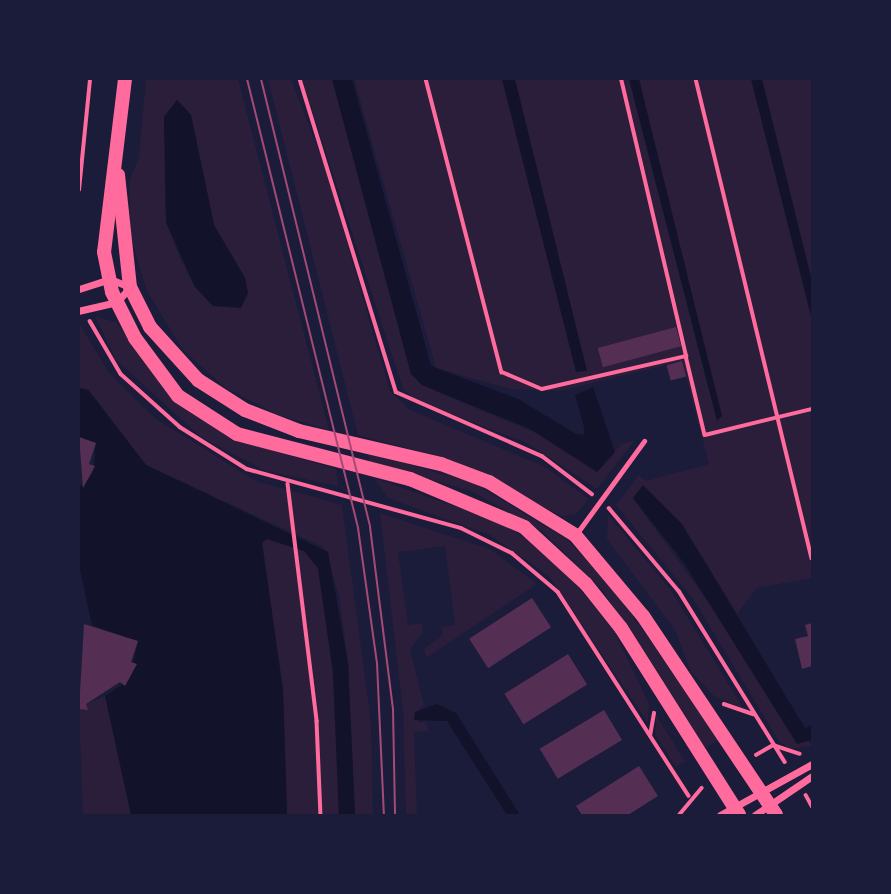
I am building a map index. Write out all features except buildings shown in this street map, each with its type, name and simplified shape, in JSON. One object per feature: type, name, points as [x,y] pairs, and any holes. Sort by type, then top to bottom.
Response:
[{"type":"main road","points":[[125,79],[104,251],[117,302],[178,396],[237,434],[448,492],[524,527],[557,554],[621,628],[737,811]]},
{"type":"main road","points":[[117,139],[130,287],[174,355],[245,410],[299,430],[467,474],[575,536],[643,616],[773,810]]},
{"type":"street","points":[[79,289],[110,279],[130,287],[117,302],[79,311]]},
{"type":"street","points":[[720,815],[737,811],[761,791],[812,764]]},
{"type":"street","points":[[755,815],[773,810],[812,776]]},
{"type":"lane","points":[[575,536],[603,502],[644,441]]},
{"type":"path","points":[[79,190],[90,79]]},
{"type":"path","points":[[300,79],[396,392],[542,456],[603,502],[679,591],[792,774]]},
{"type":"path","points":[[426,79],[502,372],[542,388],[686,356]]},
{"type":"path","points":[[621,79],[705,435],[812,409]]},
{"type":"path","points":[[696,79],[780,416],[812,558]]},
{"type":"path","points":[[288,484],[299,553],[321,815]]},
{"type":"path","points":[[365,501],[461,528],[512,553],[558,592],[689,796],[679,815]]},
{"type":"path","points":[[698,696],[755,715]]},
{"type":"path","points":[[774,745],[809,752]]},
{"type":"path","points":[[800,785],[812,806]]},
{"type":"shaded area","points":[[146,79],[238,79],[329,430],[276,414],[226,388],[183,350],[147,291],[131,239],[129,182],[139,157]],"holes":[[[177,100],[191,115],[214,225],[245,278],[195,287],[166,222],[164,117]]]},
{"type":"shaded area","points":[[268,79],[291,79],[324,164],[390,391],[410,410],[543,466],[589,499],[576,514],[561,516],[455,461],[358,435]]},
{"type":"shaded area","points":[[302,79],[332,79],[411,374],[435,391],[606,462],[621,444],[635,440],[597,489],[527,443],[415,400],[403,389]]},
{"type":"shaded area","points":[[332,79],[352,79],[431,366],[518,399],[576,434],[584,435],[584,427],[575,395],[593,387],[615,452],[597,472],[530,429],[422,385],[411,374]]},
{"type":"shaded area","points":[[354,79],[812,79],[812,578],[757,588],[737,614],[705,561],[643,485],[633,498],[812,746],[791,749],[779,741],[693,599],[616,505],[639,475],[646,481],[709,464],[682,361],[561,391],[510,389],[436,368]]},
{"type":"shaded area","points":[[502,79],[515,79],[587,371],[576,372]]},
{"type":"shaded area","points":[[629,79],[639,79],[722,416],[717,421]]},
{"type":"shaded area","points":[[751,79],[762,79],[812,281],[812,320]]},
{"type":"shaded area","points":[[177,100],[191,115],[214,225],[245,278],[248,293],[241,308],[213,306],[195,287],[166,222],[164,117]]},
{"type":"shaded area","points":[[95,316],[117,323],[145,362],[244,442],[336,469],[338,486],[266,471],[201,437],[116,360]]},
{"type":"shaded area","points":[[79,323],[109,373],[156,419],[256,481],[342,505],[371,722],[373,815],[355,815],[348,663],[339,595],[323,547],[146,465],[89,390],[79,388]]},
{"type":"shaded area","points":[[79,388],[88,390],[146,465],[328,552],[348,663],[355,815],[339,815],[333,672],[318,568],[304,551],[267,539],[262,543],[283,690],[287,815],[131,815],[105,696],[129,680],[138,642],[92,625],[79,565],[79,484],[83,487],[93,472],[96,443],[79,437]]},
{"type":"shaded area","points":[[369,453],[474,483],[568,540],[615,591],[720,739],[704,749],[603,591],[542,531],[471,491],[369,462]]},
{"type":"shaded area","points":[[374,478],[505,524],[555,559],[614,631],[649,704],[648,723],[549,576],[490,535],[388,498]]},
{"type":"shaded area","points":[[643,485],[682,524],[805,728],[812,725],[812,740],[797,744],[684,563],[633,498]]},
{"type":"shaded area","points":[[380,513],[490,549],[537,584],[426,658],[424,649],[442,636],[441,627],[455,625],[445,546],[398,552],[408,625],[422,623],[423,631],[410,650],[424,705],[416,712],[418,722],[425,721],[429,731],[414,732],[417,815],[406,815],[403,711]]},
{"type":"shaded area","points":[[608,515],[670,589],[743,708],[715,697],[691,672],[675,630],[607,539]]},
{"type":"shaded area","points":[[267,539],[303,550],[318,568],[333,672],[339,815],[287,815],[283,690],[262,542]]},
{"type":"shaded area","points":[[105,696],[131,815],[83,815],[79,709],[87,710],[86,704]]},
{"type":"shaded area","points":[[437,704],[456,713],[520,815],[507,815],[447,721],[414,720],[415,712]]},
{"type":"shaded area","points":[[656,715],[685,761],[676,767],[655,734]]},
{"type":"tram line","points":[[247,79],[358,528],[377,663],[384,815]]},
{"type":"tram line","points":[[261,79],[370,527],[393,709],[395,815]]}]
